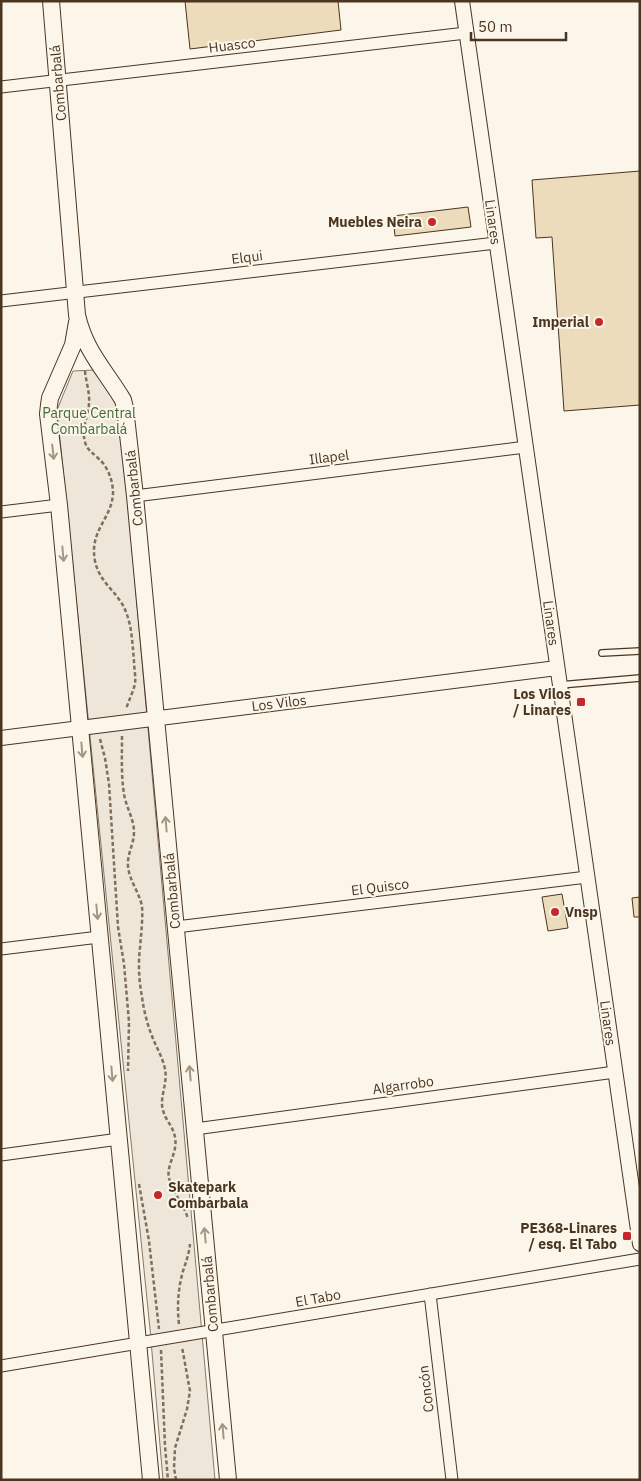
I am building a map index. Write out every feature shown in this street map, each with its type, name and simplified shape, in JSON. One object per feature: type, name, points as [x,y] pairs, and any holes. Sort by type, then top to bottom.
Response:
[{"type":"main road","name":"Combarbalá","points":[[51,1],[77,315],[73,345],[50,398],[48,414],[59,505],[151,1480]]},
{"type":"main road","name":"Combarbalá","points":[[77,315],[92,364],[124,400],[136,496],[228,1480]]},
{"type":"main road","points":[[62,370],[74,363],[92,364]]},
{"type":"street","name":"Linares","points":[[462,1],[640,1244]]},
{"type":"street","name":"Huasco","points":[[1,87],[466,33]]},
{"type":"street","name":"Elqui","points":[[1,301],[496,243]]},
{"type":"street","name":"Illapel","points":[[136,496],[526,447]]},
{"type":"street","points":[[1,512],[59,505]]},
{"type":"street","name":"Los Vilos","points":[[1,738],[557,668]]},
{"type":"street","name":"El Quisco","points":[[176,927],[587,877]]},
{"type":"street","points":[[1,949],[99,937]]},
{"type":"street","name":"Algarrobo","points":[[195,1128],[615,1072]]},
{"type":"street","points":[[1,1155],[118,1139]]},
{"type":"street","name":"El Tabo","points":[[1,1366],[640,1259]]},
{"type":"street","name":"Concón","points":[[430,1294],[452,1480]]},
{"type":"lane","points":[[602,653],[640,652]]},
{"type":"lane","points":[[560,685],[640,678]]},
{"type":"path","points":[[92,364],[86,378],[89,403],[84,430],[85,442],[90,451],[105,465],[113,492],[110,508],[98,529],[95,539],[95,559],[102,578],[120,600],[130,623],[135,682],[125,713],[132,709]]},
{"type":"path","points":[[122,723],[122,782],[134,826],[128,866],[142,906],[139,965],[142,998],[149,1027],[164,1063],[166,1078],[162,1109],[173,1129],[176,1145],[168,1175],[183,1205],[190,1225]]},
{"type":"path","points":[[97,726],[109,784],[118,927],[124,964],[129,1022],[128,1076]]},
{"type":"path","points":[[138,1176],[159,1319],[168,1480]]},
{"type":"path","points":[[176,1480],[174,1468],[175,1448],[187,1409],[190,1391],[178,1323],[178,1297],[190,1240]]},
{"type":"green space","name":"Parque Central Combarbalá","points":[[95,370],[119,403],[215,1480],[163,1480],[150,1329],[57,410],[73,371]]},
{"type":"building","points":[[185,1],[338,1],[341,30],[190,49]]},
{"type":"building","name":"Imperial","points":[[640,171],[640,405],[564,411],[552,237],[536,238],[532,180]]},
{"type":"building","name":"Muebles Neira","points":[[468,207],[471,227],[395,236],[393,216]]},
{"type":"building","name":"Vnsp","points":[[562,894],[568,928],[548,931],[542,897]]},
{"type":"building","points":[[640,897],[640,917],[634,917],[632,898]]},
{"type":"place","name":"Muebles Neira","points":[[432,222]]},
{"type":"place","name":"Imperial","points":[[599,322]]},
{"type":"place","name":"Los Vilos / Linares","points":[[581,702]]},
{"type":"place","name":"Vnsp","points":[[555,912]]},
{"type":"place","name":"Skatepark Combarbala","points":[[158,1195]]},
{"type":"place","name":"PE368-Linares / esq. El Tabo","points":[[627,1236]]}]
